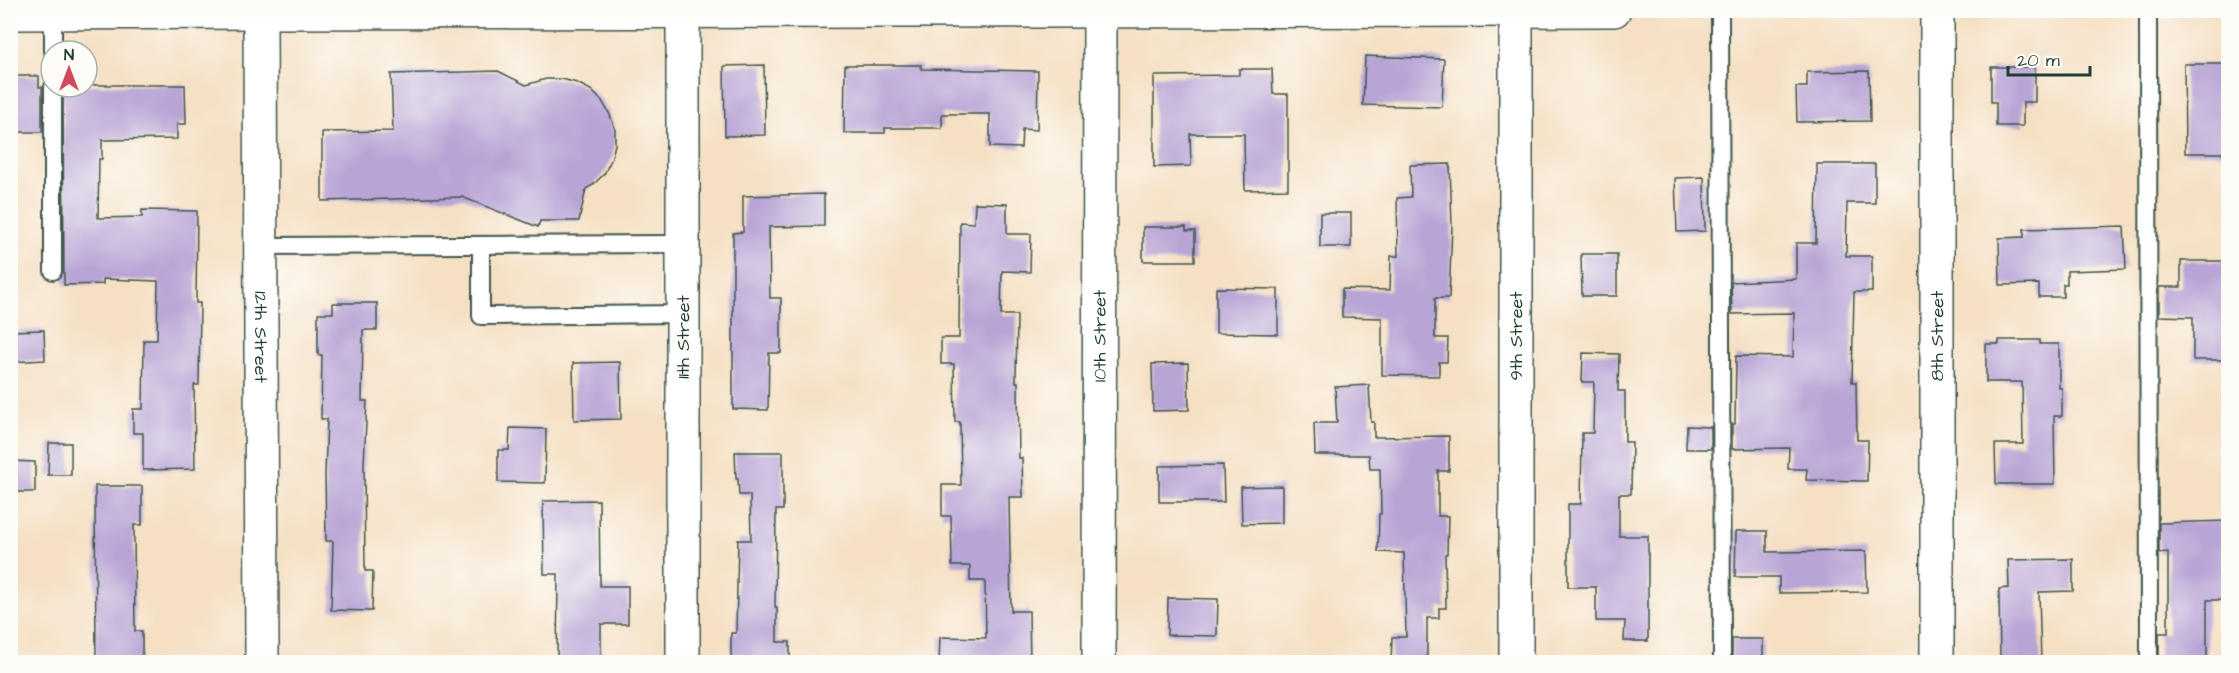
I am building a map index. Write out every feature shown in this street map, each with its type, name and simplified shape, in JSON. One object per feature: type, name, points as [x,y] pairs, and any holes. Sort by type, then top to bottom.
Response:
[{"type":"street","points":[[10,13],[1614,10]]},
{"type":"street","name":"8th Street","points":[[1937,10],[1937,663]]},
{"type":"street","name":"12th Street","points":[[261,11],[262,663]]},
{"type":"street","name":"11th Street","points":[[682,11],[683,663]]},
{"type":"street","name":"10th Street","points":[[1099,663],[1100,11]]},
{"type":"street","name":"9th Street","points":[[1516,11],[1516,663]]},
{"type":"lane","points":[[1720,10],[1722,663]]},
{"type":"lane","points":[[2148,10],[2149,663]]},
{"type":"lane","points":[[53,13],[53,39]]},
{"type":"lane","points":[[53,99],[53,271]]},
{"type":"lane","points":[[261,246],[682,244]]},
{"type":"lane","points":[[481,246],[481,316],[682,314]]},
{"type":"building","points":[[1365,56],[1444,59],[1442,107],[1363,105]]},
{"type":"building","points":[[2184,64],[2229,64],[2229,153],[2185,153]]},
{"type":"building","points":[[764,65],[765,135],[725,136],[724,66]]},
{"type":"building","points":[[845,65],[921,65],[921,69],[1038,71],[1037,130],[1022,129],[1021,148],[990,147],[990,114],[942,114],[942,128],[885,128],[885,133],[844,133]]},
{"type":"building","points":[[1991,67],[2035,67],[2035,102],[2023,102],[2023,126],[1996,126],[1996,102],[1991,102]]},
{"type":"building","points":[[1239,69],[1272,69],[1273,94],[1288,94],[1288,189],[1245,190],[1244,134],[1190,134],[1191,166],[1154,167],[1154,76],[1239,75]]},
{"type":"building","points":[[498,71],[526,85],[546,79],[562,79],[577,83],[591,90],[602,101],[610,115],[615,129],[615,145],[611,160],[604,174],[586,189],[579,221],[540,221],[538,227],[462,197],[322,201],[322,132],[393,131],[391,74]]},
{"type":"building","points":[[1869,71],[1870,121],[1797,122],[1796,87],[1807,87],[1807,72]]},
{"type":"building","points":[[10,76],[39,76],[42,132],[10,132]]},
{"type":"building","points":[[99,85],[185,85],[186,124],[177,124],[177,139],[102,140],[102,159],[99,159],[98,218],[142,217],[142,210],[197,211],[196,303],[200,303],[199,385],[194,385],[195,469],[143,470],[143,433],[133,433],[133,409],[143,409],[144,340],[157,340],[158,281],[103,279],[103,284],[64,285],[63,99],[99,99]]},
{"type":"building","points":[[1450,164],[1452,227],[1449,298],[1435,298],[1435,338],[1448,338],[1447,362],[1439,362],[1439,376],[1382,375],[1382,318],[1342,317],[1342,289],[1390,290],[1391,256],[1398,256],[1397,198],[1411,197],[1410,165]]},
{"type":"building","points":[[1817,164],[1875,164],[1875,203],[1847,203],[1846,256],[1872,256],[1872,292],[1854,292],[1852,382],[1856,382],[1857,440],[1868,440],[1867,481],[1806,480],[1807,469],[1788,469],[1789,448],[1732,449],[1732,424],[1735,424],[1736,356],[1793,357],[1794,313],[1732,314],[1731,282],[1796,279],[1796,243],[1816,243]]},
{"type":"building","points":[[1704,177],[1705,231],[1677,232],[1675,178]]},
{"type":"building","points":[[824,194],[824,226],[769,227],[770,298],[781,298],[781,353],[769,353],[768,410],[733,409],[733,233],[743,232],[743,196]]},
{"type":"building","points":[[975,203],[1007,204],[1007,234],[1031,234],[1030,272],[1002,271],[1001,315],[1017,315],[1016,382],[1018,382],[1019,458],[1022,458],[1023,497],[1009,497],[1011,611],[1029,611],[1030,663],[939,663],[940,637],[986,638],[985,581],[970,581],[970,566],[952,566],[951,516],[942,516],[942,485],[961,485],[960,422],[955,422],[954,364],[941,364],[941,338],[959,338],[960,222],[974,223]]},
{"type":"building","points":[[1320,213],[1351,213],[1351,247],[1320,247]]},
{"type":"building","points":[[2124,226],[2126,269],[2067,271],[2067,284],[2063,284],[2063,297],[2039,297],[2039,284],[2000,285],[1999,238],[2024,237],[2024,229]]},
{"type":"building","points":[[1143,227],[1186,227],[1186,231],[1195,231],[1195,261],[1143,261]]},
{"type":"building","points":[[1581,254],[1617,254],[1617,296],[1582,296]]},
{"type":"building","points":[[2181,261],[2229,261],[2229,360],[2193,360],[2193,317],[2159,316],[2159,287],[2181,287]]},
{"type":"building","points":[[1216,288],[1278,289],[1278,334],[1216,333]]},
{"type":"building","points":[[333,303],[377,303],[377,330],[363,330],[362,401],[367,401],[364,464],[365,571],[373,571],[372,611],[331,610],[333,541],[326,541],[327,419],[321,419],[322,355],[318,355],[318,313],[333,313]]},
{"type":"building","points":[[44,330],[45,360],[10,362],[10,331]]},
{"type":"building","points":[[1999,340],[2040,340],[2040,344],[2059,344],[2059,388],[2062,388],[2062,416],[2054,416],[2055,484],[1996,484],[1995,444],[2023,444],[2022,382],[1986,382],[1986,344],[1999,344]]},
{"type":"building","points":[[1583,353],[1619,354],[1618,391],[1625,391],[1625,442],[1632,442],[1631,494],[1619,494],[1619,536],[1648,536],[1648,641],[1624,641],[1625,621],[1596,621],[1596,587],[1568,587],[1568,504],[1581,504],[1582,433],[1593,433],[1594,382],[1582,382]]},
{"type":"building","points":[[620,362],[621,419],[574,420],[573,363]]},
{"type":"building","points":[[1188,363],[1189,410],[1153,411],[1152,364]]},
{"type":"building","points":[[1369,385],[1374,437],[1449,436],[1449,471],[1438,471],[1438,516],[1448,516],[1447,554],[1445,554],[1446,608],[1439,608],[1439,618],[1427,618],[1427,663],[1391,663],[1392,637],[1406,637],[1404,553],[1378,552],[1379,514],[1381,514],[1380,469],[1370,469],[1369,455],[1315,455],[1314,423],[1337,423],[1335,387]]},
{"type":"building","points":[[1687,426],[1711,427],[1711,449],[1686,449]]},
{"type":"building","points":[[510,428],[546,429],[545,483],[498,482],[498,450],[509,450]]},
{"type":"building","points":[[49,443],[71,443],[71,475],[48,475]]},
{"type":"building","points":[[735,452],[783,452],[783,510],[776,510],[775,607],[777,607],[777,642],[790,642],[790,663],[731,663],[731,633],[736,633],[738,540],[751,540],[750,495],[739,495]]},
{"type":"building","points":[[10,461],[35,462],[35,492],[10,492]]},
{"type":"building","points":[[1223,465],[1224,502],[1159,502],[1159,466]]},
{"type":"building","points":[[95,486],[142,486],[142,525],[134,525],[135,631],[142,631],[142,663],[96,663]]},
{"type":"building","points":[[1282,486],[1282,523],[1242,524],[1241,487]]},
{"type":"building","points":[[599,500],[600,586],[628,586],[628,624],[601,624],[601,661],[557,661],[558,574],[544,574],[543,501]]},
{"type":"building","points":[[2229,521],[2229,600],[2207,600],[2207,663],[2159,663],[2159,633],[2168,633],[2168,552],[2159,553],[2159,523]]},
{"type":"building","points":[[1736,531],[1767,531],[1767,552],[1866,551],[1867,592],[1779,593],[1779,577],[1735,577]]},
{"type":"building","points":[[2073,559],[2073,591],[2039,592],[2041,663],[2000,663],[1999,589],[2009,588],[2008,560]]},
{"type":"building","points":[[1168,598],[1218,599],[1217,636],[1167,635]]},
{"type":"building","points":[[1732,639],[1763,639],[1763,663],[1732,663]]}]
